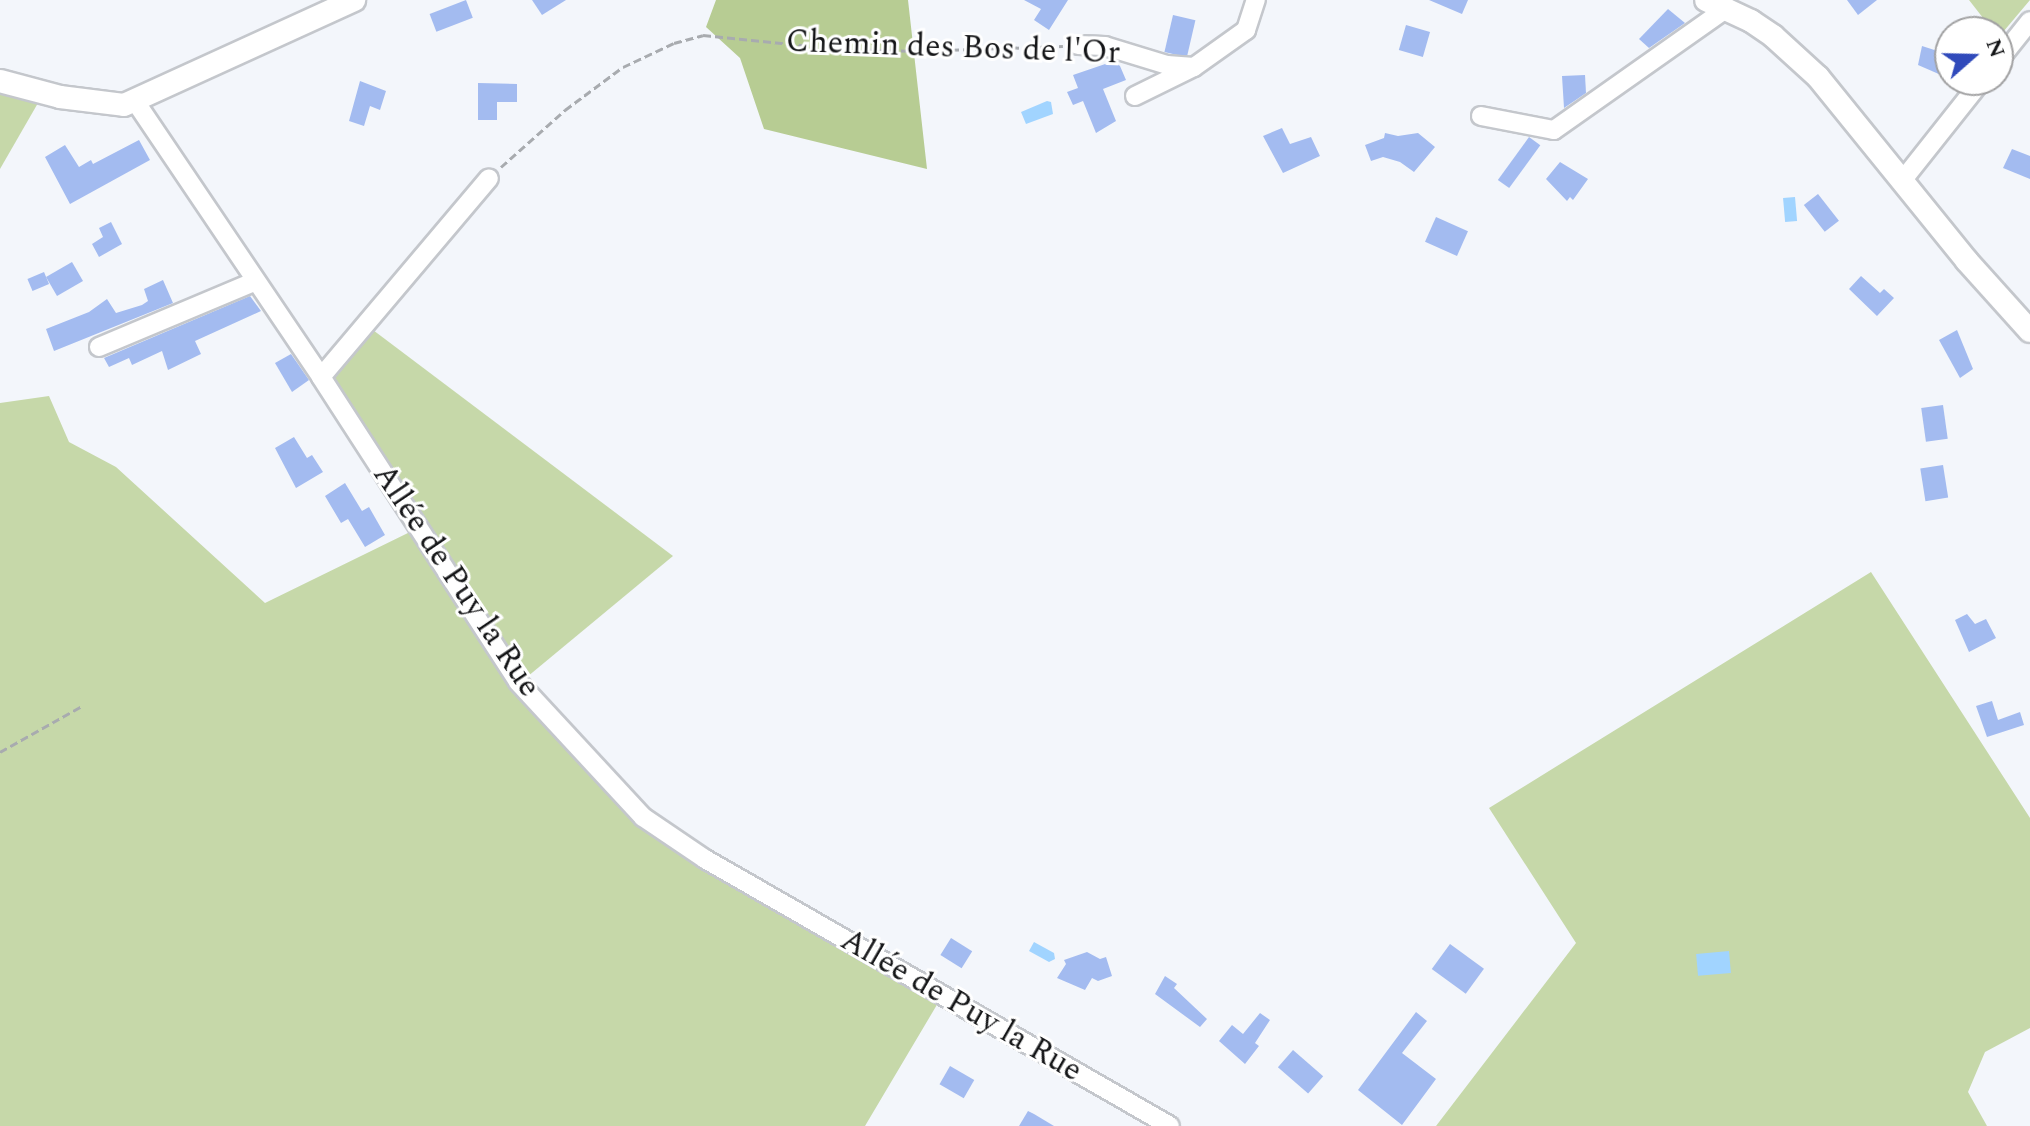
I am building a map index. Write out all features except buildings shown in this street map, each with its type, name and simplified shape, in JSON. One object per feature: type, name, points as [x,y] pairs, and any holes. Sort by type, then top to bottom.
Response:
[{"type":"main road","points":[[0,81],[104,105],[135,101],[354,0]]},
{"type":"main road","points":[[1716,4],[1773,36],[1818,77],[2030,331]]},
{"type":"street","points":[[1135,96],[1194,67],[1246,30],[1256,0]]},
{"type":"street","points":[[1481,116],[1554,130],[1716,4]]},
{"type":"street","points":[[2014,41],[2030,21]]},
{"type":"street","name":"Chemin des Bos de l'Or","points":[[1078,45],[1105,46],[1167,65],[1194,67]]},
{"type":"street","points":[[1902,181],[1969,96]]},
{"type":"street","name":"Allée de Puy la Rue","points":[[135,101],[321,377],[518,682],[643,817],[718,867],[1170,1126]]},
{"type":"street","points":[[321,377],[489,178]]},
{"type":"street","points":[[99,347],[256,281]]},
{"type":"path","name":"Chemin des Bos de l'Or","points":[[489,178],[565,110],[623,67],[674,43],[703,35],[829,48],[915,51],[1078,45]]},
{"type":"path","points":[[0,752],[82,706]]},
{"type":"green space","points":[[716,0],[908,0],[927,169],[764,129],[740,58],[706,27]]},
{"type":"green space","points":[[1969,0],[2030,0],[2014,19],[2014,16],[1982,16]]},
{"type":"green space","points":[[0,93],[38,103],[0,169]]},
{"type":"green space","points":[[369,327],[673,556],[527,677],[328,377]]},
{"type":"green space","points":[[49,396],[69,442],[116,467],[265,603],[412,531],[641,826],[938,1003],[865,1126],[0,1126],[0,403]]},
{"type":"green space","points":[[1871,572],[2030,818],[2030,1028],[1985,1052],[1968,1092],[1987,1126],[1436,1126],[1576,943],[1489,808]]},
{"type":"water","points":[[1051,102],[1053,114],[1026,124],[1021,112]]},
{"type":"water","points":[[1795,197],[1797,221],[1785,222],[1783,198]]},
{"type":"water","points":[[1034,942],[1054,953],[1055,959],[1049,962],[1029,951]]},
{"type":"water","points":[[1729,951],[1731,973],[1698,976],[1696,954]]}]
